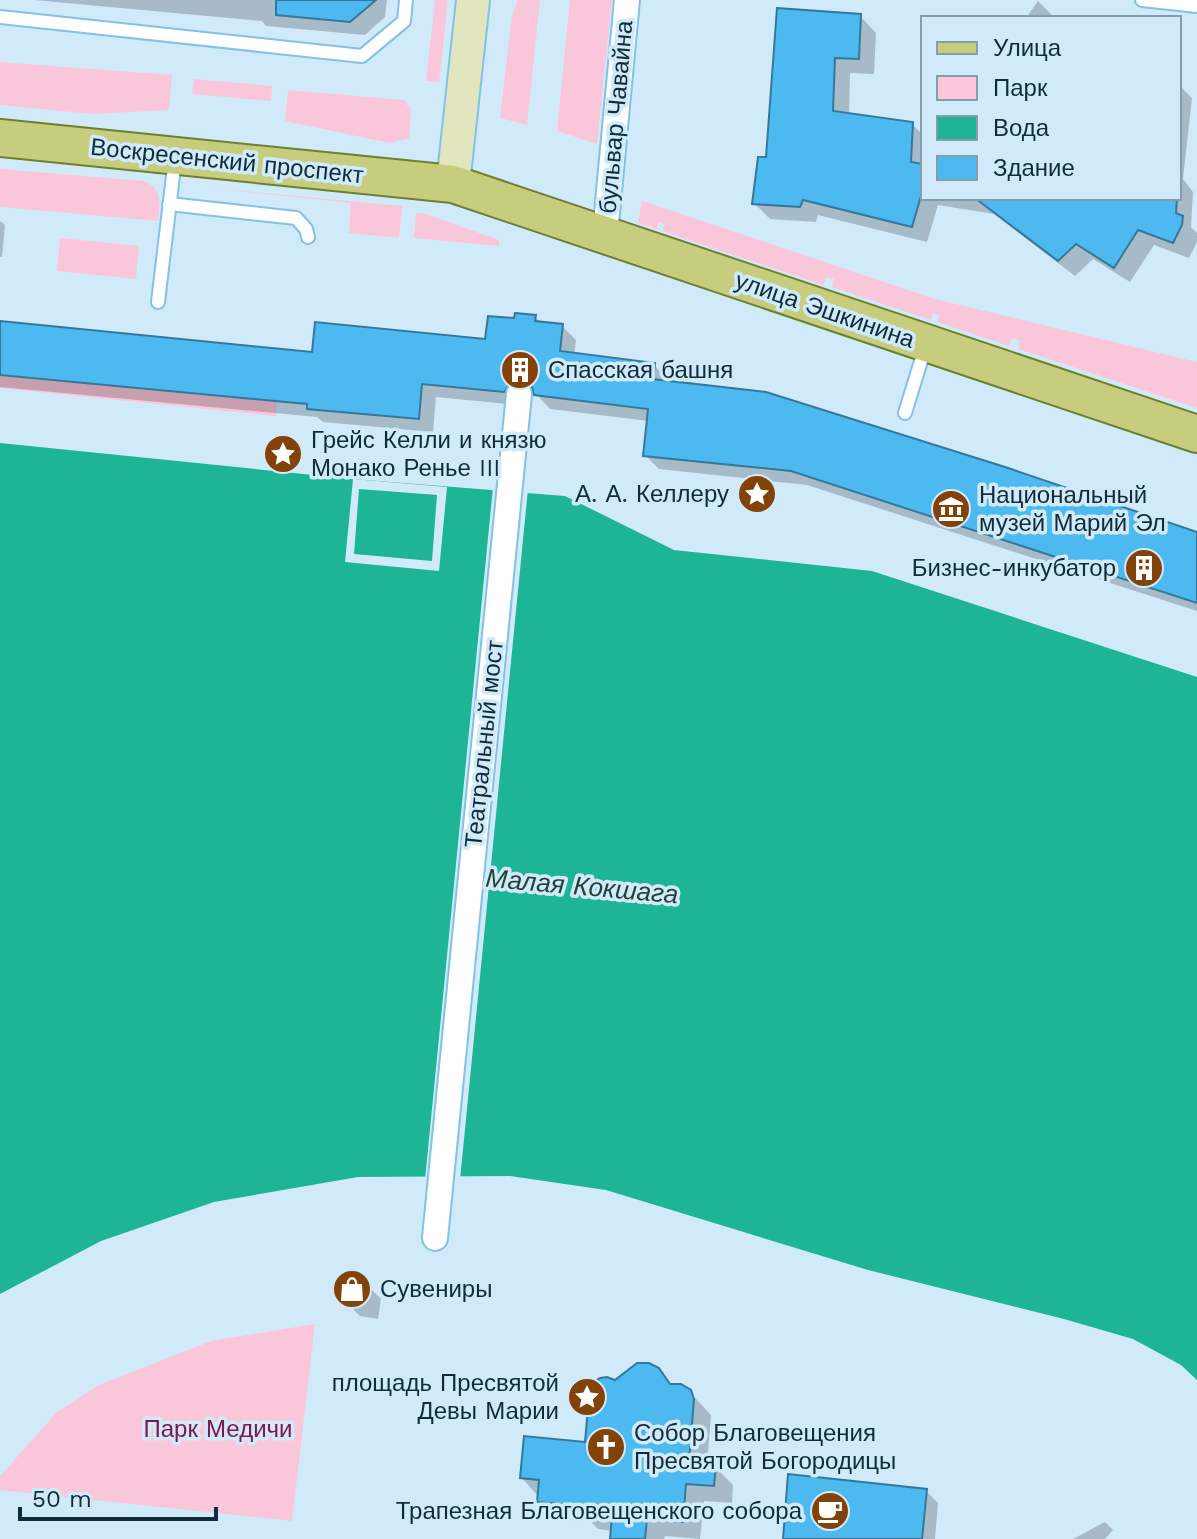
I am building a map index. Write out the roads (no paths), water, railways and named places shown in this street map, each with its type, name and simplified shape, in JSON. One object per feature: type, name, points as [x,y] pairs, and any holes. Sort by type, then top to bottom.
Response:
[{"type":"main road","name":"Воскресенский проспект","points":[[0,138],[453,184]]},
{"type":"main road","name":"улица Эшкинина","points":[[453,184],[1197,434]]},
{"type":"street","points":[[453,184],[473,0]]},
{"type":"street","name":"бульвар Чавайна","points":[[605,234],[627,0]]},
{"type":"street","name":"Театральный мост","points":[[435,1238],[519,394]]},
{"type":"lane","points":[[0,17],[362,56],[404,21],[406,0]]},
{"type":"lane","points":[[1142,0],[1197,6]]},
{"type":"lane","points":[[158,302],[175,156]]},
{"type":"lane","points":[[169,204],[296,218],[306,229],[308,237]]},
{"type":"lane","points":[[905,413],[926,345]]},
{"type":"water","name":"Малая Кокшага","points":[[0,443],[353,479],[565,496],[674,550],[872,571],[1197,677],[1197,1380],[1181,1365],[1133,1339],[868,1270],[606,1190],[510,1176],[358,1177],[214,1202],[101,1241],[0,1294]]},
{"type":"place","name":"Спасская башня","points":[[520,370]]},
{"type":"place","name":"Грейс Келли и князю Монако Ренье III","points":[[283,454]]},
{"type":"place","name":"А. А. Келлеру","points":[[757,494]]},
{"type":"place","name":"Национальный музей Марий Эл","points":[[951,509]]},
{"type":"place","name":"Бизнес-инкубатор","points":[[1144,568]]},
{"type":"place","name":"Сувениры","points":[[352,1289]]},
{"type":"place","name":"площадь Пресвятой Девы Марии","points":[[587,1397]]},
{"type":"place","name":"Собор Благовещения Пресвятой Богородицы","points":[[606,1447]]},
{"type":"place","name":"Трапезная Благовещенского собора","points":[[830,1511]]},
{"type":"park label","name":"Парк Медичи","points":[[218,1429]]}]
